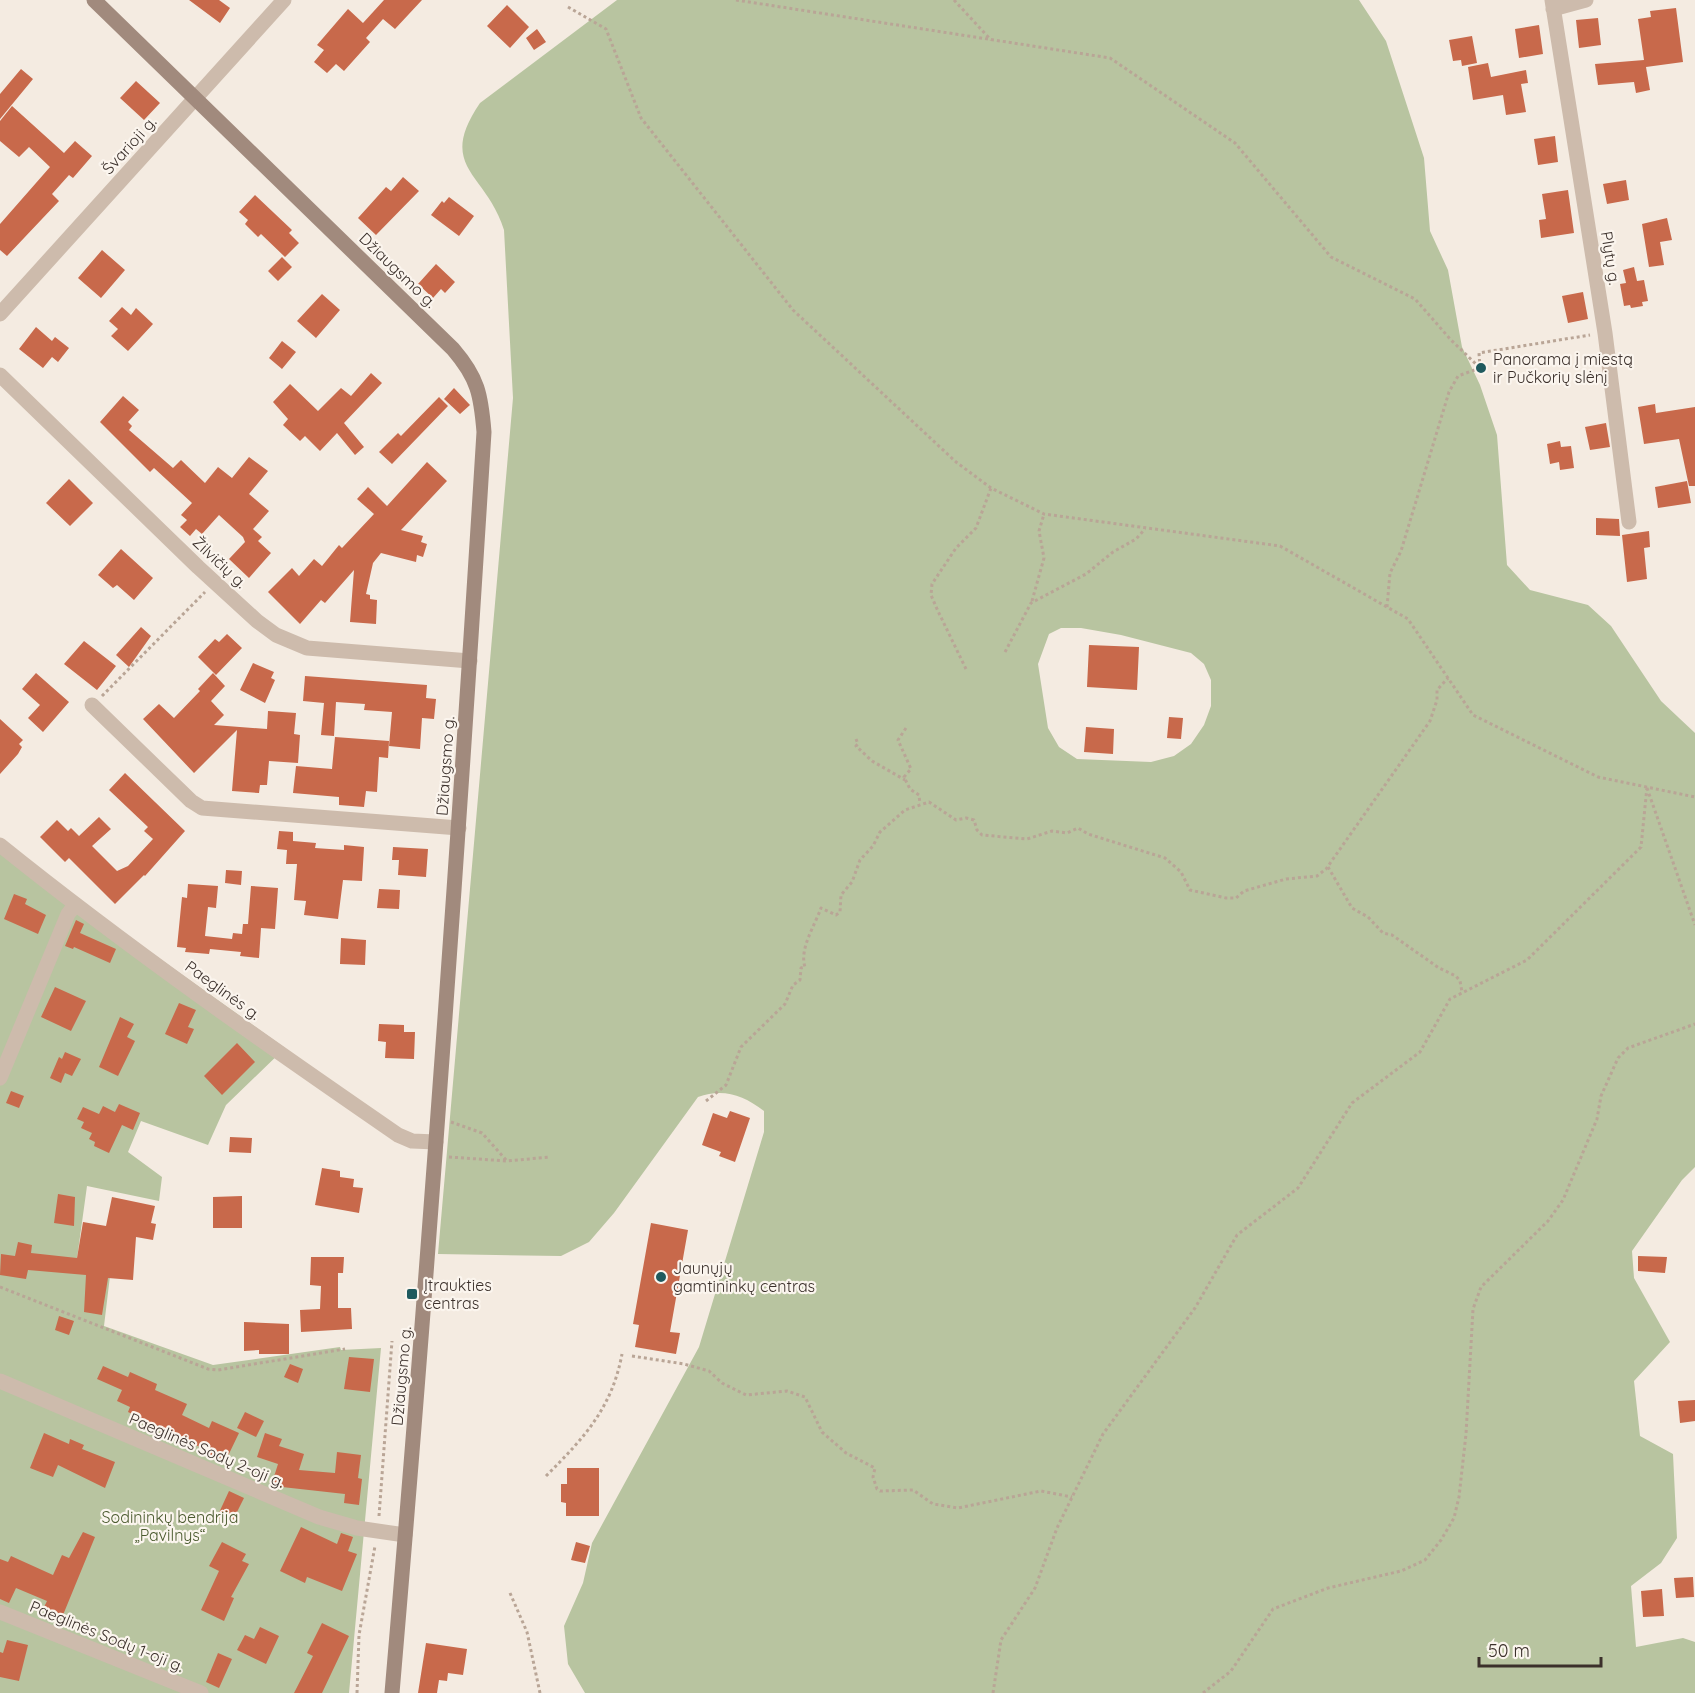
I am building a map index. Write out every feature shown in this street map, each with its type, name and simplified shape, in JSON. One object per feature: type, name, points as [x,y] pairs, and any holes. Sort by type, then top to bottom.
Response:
[{"type":"street","name":"Džiaugsmo g.","points":[[94,0],[453,349],[474,377],[484,432],[438,1120],[392,1693]]},
{"type":"street","name":"Švarioji g.","points":[[0,314],[285,0]]},
{"type":"street","points":[[1553,4],[1586,0]]},
{"type":"street","name":"Plytų g.","points":[[1553,4],[1605,333],[1629,522]]},
{"type":"street","name":"Žilvičių g.","points":[[0,375],[215,582],[257,621],[276,635],[300,646],[470,662]]},
{"type":"street","points":[[92,705],[191,801],[202,808],[459,828]]},
{"type":"street","name":"Paeglinės g.","points":[[0,845],[75,905],[292,1062],[398,1135],[412,1141],[436,1142]]},
{"type":"street","points":[[0,1078],[68,914],[75,905]]},
{"type":"street","name":"Paeglinės Sodų 2-oji g.","points":[[0,1381],[320,1517],[357,1528],[405,1535]]},
{"type":"street","name":"Paeglinės Sodų 1-oji g.","points":[[0,1612],[201,1693]]},
{"type":"path","points":[[736,0],[1110,58],[1235,143],[1331,257],[1415,298],[1451,340],[1480,368]]},
{"type":"path","points":[[954,0],[991,40]]},
{"type":"path","points":[[568,7],[606,29],[641,118],[793,310],[956,462],[991,488],[1044,514],[1280,546],[1408,619],[1473,715],[1598,777],[1695,797]]},
{"type":"path","points":[[1480,368],[1479,353],[1605,333]]},
{"type":"path","points":[[1388,607],[1390,573],[1401,551],[1449,392],[1458,376],[1480,368]]},
{"type":"path","points":[[966,669],[931,595],[932,584],[956,548],[976,528],[991,488]]},
{"type":"path","points":[[1005,652],[1032,603],[1044,558],[1039,531],[1044,514]]},
{"type":"path","points":[[1032,603],[1086,574],[1113,552],[1136,539],[1145,529]]},
{"type":"path","points":[[92,705],[215,582]]},
{"type":"path","points":[[706,1101],[726,1085],[741,1047],[785,1004],[793,985],[800,980],[801,968],[805,967],[803,962],[811,930],[822,908],[836,915],[840,912],[841,895],[852,882],[860,860],[873,846],[880,832],[905,810],[929,802],[956,820],[966,818],[974,820],[977,830],[982,835],[1027,838],[1052,831],[1066,833],[1078,828],[1088,834],[1165,858],[1181,872],[1190,890],[1236,898],[1244,891],[1286,879],[1317,876],[1328,867],[1430,721],[1437,700],[1437,690],[1448,678]]},
{"type":"path","points":[[905,780],[905,775],[911,769],[898,740],[906,728]]},
{"type":"path","points":[[856,739],[858,744],[856,746],[866,757],[905,780],[910,789],[919,795],[920,804]]},
{"type":"path","points":[[1647,787],[1695,925]]},
{"type":"path","points":[[993,1693],[1001,1640],[1035,1588],[1057,1528],[1103,1434],[1194,1308],[1238,1235],[1298,1188],[1352,1103],[1420,1052],[1450,999],[1527,960],[1641,847],[1647,787]]},
{"type":"path","points":[[1328,867],[1352,908],[1368,917],[1383,933],[1392,935],[1423,958],[1455,976],[1462,984],[1462,993]]},
{"type":"path","points":[[1203,1693],[1231,1671],[1272,1609],[1328,1588],[1401,1571],[1425,1560],[1441,1540],[1454,1518],[1459,1497],[1466,1434],[1473,1309],[1481,1287],[1548,1221],[1563,1200],[1597,1119],[1601,1096],[1617,1058],[1629,1048],[1695,1024]]},
{"type":"path","points":[[438,1120],[462,1124],[482,1134],[507,1161]]},
{"type":"path","points":[[435,1159],[456,1156],[507,1161],[550,1157]]},
{"type":"path","points":[[0,1287],[208,1369],[218,1370],[345,1349]]},
{"type":"path","points":[[546,1476],[601,1414],[618,1375],[622,1354]]},
{"type":"path","points":[[632,1356],[684,1364],[709,1371],[722,1383],[746,1395],[787,1391],[805,1397],[822,1432],[846,1453],[875,1468],[873,1478],[880,1491],[913,1490],[933,1504],[958,1508],[1041,1491],[1072,1497]]},
{"type":"path","points":[[510,1593],[527,1632],[540,1693]]},
{"type":"green space","points":[[617,0],[1359,0],[1386,41],[1424,158],[1430,231],[1448,270],[1462,347],[1480,385],[1497,435],[1507,565],[1530,590],[1588,605],[1611,626],[1661,701],[1695,733],[1695,1167],[1682,1180],[1632,1251],[1634,1278],[1670,1342],[1634,1381],[1640,1436],[1673,1454],[1677,1538],[1661,1563],[1631,1586],[1636,1647],[1683,1638],[1695,1642],[1695,1693],[585,1693],[568,1664],[564,1626],[583,1583],[592,1543],[699,1347],[764,1132],[764,1111],[740,1097],[724,1093],[698,1097],[614,1213],[589,1242],[561,1256],[438,1254],[513,398],[504,230],[496,211],[469,169],[464,156],[463,142],[468,125],[480,103]],"holes":[[[1061,628],[1081,628],[1121,635],[1191,653],[1204,664],[1211,680],[1211,706],[1204,725],[1191,744],[1174,756],[1151,762],[1077,759],[1059,747],[1048,728],[1038,664],[1049,634]]]},
{"type":"green space","name":"Sodininkų bendrija „Pavilnys“","points":[[0,838],[66,892],[285,1048],[226,1105],[208,1145],[141,1121],[128,1152],[162,1177],[159,1201],[87,1186],[75,1273],[110,1276],[104,1326],[213,1365],[340,1347],[341,1350],[381,1348],[349,1693],[0,1693]]},
{"type":"building","points":[[189,0],[219,0],[230,8],[220,23]]},
{"type":"building","points":[[384,0],[422,0],[395,29],[383,19],[366,38],[370,42],[344,71],[336,64],[327,73],[314,62],[324,50],[317,45],[348,9],[363,23]]},
{"type":"building","points":[[507,5],[529,27],[510,48],[487,26]]},
{"type":"building","points":[[1676,8],[1683,62],[1646,67],[1650,90],[1636,93],[1634,82],[1598,85],[1595,64],[1644,60],[1638,19],[1651,17],[1650,11]]},
{"type":"building","points":[[1598,18],[1601,45],[1579,48],[1576,20]]},
{"type":"building","points":[[1539,25],[1543,54],[1519,58],[1515,29]]},
{"type":"building","points":[[537,29],[546,42],[534,50],[526,38]]},
{"type":"building","points":[[1472,36],[1477,63],[1462,66],[1461,60],[1453,61],[1449,40]]},
{"type":"building","points":[[1488,63],[1491,77],[1526,70],[1528,83],[1521,84],[1526,112],[1506,115],[1503,95],[1473,100],[1468,67]]},
{"type":"building","points":[[21,69],[33,79],[0,119],[0,94]]},
{"type":"building","points":[[136,81],[160,103],[144,120],[120,98]]},
{"type":"building","points":[[12,106],[64,153],[75,141],[92,156],[73,178],[69,175],[52,194],[59,201],[7,256],[0,250],[0,224],[50,167],[29,147],[19,157],[0,141],[0,121]]},
{"type":"building","points":[[1555,136],[1558,162],[1538,165],[1534,139]]},
{"type":"building","points":[[403,177],[419,191],[376,235],[358,218],[386,187],[391,191]]},
{"type":"building","points":[[1626,180],[1629,200],[1607,204],[1603,184]]},
{"type":"building","points":[[1568,190],[1574,233],[1541,238],[1539,220],[1546,219],[1542,194]]},
{"type":"building","points":[[255,195],[292,230],[289,233],[299,243],[285,257],[261,234],[258,237],[245,224],[248,220],[239,212]]},
{"type":"building","points":[[449,197],[474,216],[459,236],[431,215],[442,201],[444,203]]},
{"type":"building","points":[[1667,218],[1672,240],[1660,242],[1664,265],[1649,267],[1642,224]]},
{"type":"building","points":[[102,250],[125,270],[101,298],[78,278]]},
{"type":"building","points":[[282,257],[292,267],[278,281],[268,271]]},
{"type":"building","points":[[436,264],[455,282],[445,293],[441,289],[433,298],[418,284]]},
{"type":"building","points":[[1634,267],[1637,281],[1644,280],[1648,301],[1642,302],[1643,306],[1631,308],[1630,305],[1624,306],[1620,284],[1626,283],[1623,270]]},
{"type":"building","points":[[1583,292],[1588,319],[1568,323],[1562,296]]},
{"type":"building","points":[[322,294],[340,310],[316,338],[297,321]]},
{"type":"building","points":[[122,307],[131,315],[136,308],[153,324],[128,351],[111,336],[118,329],[109,321]]},
{"type":"building","points":[[36,327],[52,341],[55,337],[69,348],[58,362],[52,357],[43,368],[19,349]]},
{"type":"building","points":[[282,341],[296,352],[282,369],[269,358]]},
{"type":"building","points":[[371,373],[382,383],[344,423],[364,447],[355,455],[337,433],[320,451],[305,436],[300,441],[283,425],[288,419],[273,402],[290,384],[318,411],[341,388],[351,396]]},
{"type":"building","points":[[454,388],[470,405],[460,414],[444,399]]},
{"type":"building","points":[[123,396],[139,410],[128,422],[132,426],[129,430],[173,468],[181,460],[205,483],[218,467],[232,478],[249,457],[268,471],[249,494],[269,511],[253,529],[262,537],[258,541],[271,553],[249,578],[229,559],[245,542],[243,537],[219,515],[202,534],[196,529],[190,536],[180,527],[187,520],[181,515],[192,503],[154,468],[150,472],[100,422]]},
{"type":"building","points":[[439,397],[448,406],[392,464],[379,452],[398,433],[401,436]]},
{"type":"building","points":[[1655,404],[1656,413],[1695,407],[1695,486],[1689,486],[1679,439],[1644,444],[1638,407]]},
{"type":"building","points":[[1606,423],[1610,447],[1590,450],[1585,427]]},
{"type":"building","points":[[1560,441],[1561,447],[1571,446],[1574,468],[1560,470],[1559,462],[1550,464],[1547,444]]},
{"type":"building","points":[[427,462],[447,481],[401,530],[423,536],[421,542],[427,544],[423,557],[417,555],[416,562],[381,553],[373,563],[366,594],[370,595],[370,599],[377,600],[376,624],[350,622],[354,570],[325,603],[321,600],[300,624],[268,592],[292,568],[299,576],[314,559],[322,566],[339,545],[342,548],[374,514],[357,499],[368,487],[387,506]]},
{"type":"building","points":[[69,479],[93,503],[70,526],[46,503]]},
{"type":"building","points":[[1687,481],[1691,503],[1658,508],[1655,487]]},
{"type":"building","points":[[1596,518],[1619,519],[1620,536],[1596,535]]},
{"type":"building","points":[[1649,531],[1650,547],[1644,548],[1647,579],[1627,582],[1622,535]]},
{"type":"building","points":[[121,549],[153,578],[134,600],[117,585],[113,588],[98,575]]},
{"type":"building","points":[[141,627],[151,636],[129,667],[116,655]]},
{"type":"building","points":[[227,634],[242,648],[216,675],[198,657],[215,639],[219,642]]},
{"type":"building","points":[[84,641],[116,666],[97,690],[64,664]]},
{"type":"building","points":[[1089,645],[1139,647],[1137,690],[1087,687]]},
{"type":"building","points":[[253,663],[274,672],[271,678],[275,680],[265,703],[240,690]]},
{"type":"building","points":[[36,673],[69,702],[43,732],[28,718],[40,705],[22,689]]},
{"type":"building","points":[[213,673],[225,686],[211,701],[224,715],[214,725],[267,729],[268,711],[296,713],[294,734],[300,735],[298,763],[269,761],[267,785],[260,785],[259,793],[232,791],[237,730],[194,773],[143,719],[159,704],[174,718],[200,691],[198,689]]},
{"type":"building","points":[[305,676],[427,685],[426,698],[436,699],[434,719],[422,718],[420,749],[389,746],[392,712],[364,710],[365,704],[336,702],[334,736],[321,735],[324,703],[303,701]]},
{"type":"building","points":[[1169,717],[1183,718],[1181,739],[1167,738]]},
{"type":"building","points":[[0,719],[23,740],[19,744],[22,747],[18,754],[0,774]]},
{"type":"building","points":[[1086,727],[1114,729],[1113,754],[1084,752]]},
{"type":"building","points":[[335,737],[389,741],[388,758],[379,757],[377,792],[366,791],[364,807],[339,805],[339,797],[293,793],[296,766],[332,769]]},
{"type":"building","points":[[125,773],[185,831],[145,876],[115,904],[69,858],[65,862],[40,837],[57,820],[68,831],[71,828],[79,836],[99,817],[111,829],[92,846],[117,871],[128,866],[153,839],[144,831],[148,827],[109,790]]},
{"type":"building","points":[[279,831],[293,832],[293,841],[316,843],[315,848],[344,850],[344,845],[364,847],[362,881],[343,880],[338,919],[304,915],[306,901],[294,900],[297,864],[286,864],[287,850],[277,849]]},
{"type":"building","points":[[393,847],[428,849],[426,877],[398,875],[399,860],[392,860]]},
{"type":"building","points":[[226,870],[242,871],[241,885],[225,883]]},
{"type":"building","points":[[188,884],[218,886],[216,908],[208,907],[205,936],[232,939],[233,933],[242,934],[243,924],[248,924],[251,886],[278,888],[275,929],[261,928],[259,958],[240,956],[241,952],[210,949],[209,954],[185,952],[186,948],[177,947],[182,897],[187,898]]},
{"type":"building","points":[[379,889],[400,890],[399,909],[377,908]]},
{"type":"building","points":[[14,894],[27,899],[25,904],[46,915],[38,934],[4,919]]},
{"type":"building","points":[[76,920],[84,924],[80,933],[116,949],[110,963],[74,947],[73,949],[65,946]]},
{"type":"building","points":[[341,938],[366,940],[365,965],[340,964]]},
{"type":"building","points":[[55,987],[86,1001],[71,1031],[41,1017]]},
{"type":"building","points":[[179,1003],[196,1010],[188,1027],[194,1029],[187,1044],[165,1034]]},
{"type":"building","points":[[120,1017],[134,1024],[127,1037],[135,1041],[118,1076],[99,1067]]},
{"type":"building","points":[[379,1024],[404,1025],[404,1032],[415,1032],[414,1059],[385,1058],[386,1042],[378,1041]]},
{"type":"building","points":[[237,1043],[255,1062],[222,1095],[204,1076]]},
{"type":"building","points":[[65,1052],[81,1059],[72,1076],[65,1073],[61,1083],[50,1078],[59,1057],[62,1059]]},
{"type":"building","points":[[11,1091],[24,1096],[19,1108],[6,1103]]},
{"type":"building","points":[[119,1104],[140,1113],[133,1130],[122,1125],[109,1153],[94,1146],[95,1142],[89,1139],[92,1133],[81,1128],[84,1122],[77,1119],[83,1107],[99,1114],[103,1106],[115,1112]]},
{"type":"building","points":[[730,1111],[750,1118],[735,1162],[719,1156],[721,1152],[702,1145],[713,1113],[727,1118]]},
{"type":"building","points":[[230,1137],[252,1138],[251,1153],[229,1152]]},
{"type":"building","points":[[322,1168],[340,1171],[340,1177],[354,1179],[353,1187],[363,1188],[359,1213],[315,1205]]},
{"type":"building","points":[[58,1194],[75,1197],[74,1226],[54,1223]]},
{"type":"building","points":[[242,1196],[242,1228],[213,1228],[213,1197]]},
{"type":"building","points":[[112,1197],[155,1206],[151,1223],[156,1224],[153,1240],[136,1237],[133,1280],[108,1278],[102,1315],[84,1312],[86,1275],[28,1270],[26,1279],[0,1275],[1,1254],[15,1256],[18,1242],[32,1245],[31,1253],[77,1258],[83,1222],[106,1226]]},
{"type":"building","name":"Jaunųjų gamtininkų centras","points":[[651,1223],[688,1230],[670,1332],[680,1333],[676,1354],[635,1347],[639,1325],[633,1324]]},
{"type":"building","points":[[1638,1256],[1667,1257],[1665,1273],[1638,1271]]},
{"type":"building","points":[[311,1257],[344,1257],[343,1273],[338,1273],[338,1308],[351,1308],[352,1329],[301,1332],[300,1310],[320,1309],[321,1286],[310,1285]]},
{"type":"building","points":[[59,1316],[74,1321],[69,1335],[55,1330]]},
{"type":"building","points":[[244,1322],[289,1324],[289,1354],[259,1354],[259,1350],[244,1351]]},
{"type":"building","points":[[349,1357],[374,1359],[370,1392],[344,1389]]},
{"type":"building","points":[[290,1364],[303,1369],[298,1383],[284,1377]]},
{"type":"building","points":[[103,1366],[128,1377],[130,1372],[157,1384],[155,1390],[187,1404],[182,1415],[209,1428],[212,1421],[239,1433],[226,1460],[201,1452],[202,1448],[174,1435],[171,1441],[158,1436],[162,1428],[128,1412],[130,1407],[117,1401],[122,1390],[97,1379]]},
{"type":"building","points":[[1695,1400],[1695,1421],[1680,1423],[1678,1401]]},
{"type":"building","points":[[245,1412],[264,1421],[256,1437],[237,1428]]},
{"type":"building","points":[[44,1433],[69,1444],[70,1439],[84,1445],[82,1449],[115,1462],[105,1488],[58,1465],[53,1477],[30,1468]]},
{"type":"building","points":[[265,1433],[282,1439],[279,1446],[304,1454],[299,1470],[335,1473],[337,1452],[361,1455],[358,1478],[362,1479],[359,1505],[344,1503],[345,1494],[282,1487],[272,1483],[278,1464],[257,1457]]},
{"type":"building","points":[[567,1468],[599,1468],[599,1516],[566,1516],[566,1503],[561,1502],[561,1484],[567,1484]]},
{"type":"building","points":[[229,1491],[244,1498],[231,1524],[217,1517]]},
{"type":"building","points":[[301,1527],[337,1544],[341,1533],[353,1537],[348,1551],[357,1554],[342,1591],[307,1577],[305,1583],[280,1571]]},
{"type":"building","points":[[83,1532],[95,1537],[63,1615],[44,1607],[47,1601],[16,1588],[9,1603],[0,1599],[0,1559],[8,1562],[11,1556],[53,1575],[62,1555],[69,1558]]},
{"type":"building","points":[[222,1542],[246,1554],[242,1561],[249,1564],[231,1597],[234,1598],[224,1621],[201,1610],[219,1571],[209,1566]]},
{"type":"building","points":[[576,1542],[590,1546],[585,1563],[571,1560]]},
{"type":"building","points":[[1693,1577],[1694,1597],[1676,1598],[1674,1578]]},
{"type":"building","points":[[1662,1589],[1664,1616],[1643,1617],[1641,1591]]},
{"type":"building","points":[[322,1623],[349,1636],[322,1693],[294,1693],[313,1656],[307,1653]]},
{"type":"building","points":[[260,1627],[279,1636],[266,1664],[237,1650],[245,1635],[254,1639]]},
{"type":"building","points":[[7,1640],[28,1645],[19,1681],[0,1677],[0,1652],[3,1653]]},
{"type":"building","points":[[426,1643],[467,1649],[463,1675],[448,1673],[447,1681],[439,1680],[437,1693],[418,1693]]},
{"type":"building","points":[[218,1653],[232,1659],[219,1688],[206,1682]]},
{"type":"place","name":"Panorama į miestą ir Pučkorių slėnį","points":[[1481,368]]},
{"type":"place","name":"Jaunųjų gamtininkų centras","points":[[661,1277]]},
{"type":"place","name":"Įtraukties centras","points":[[412,1294]]}]
